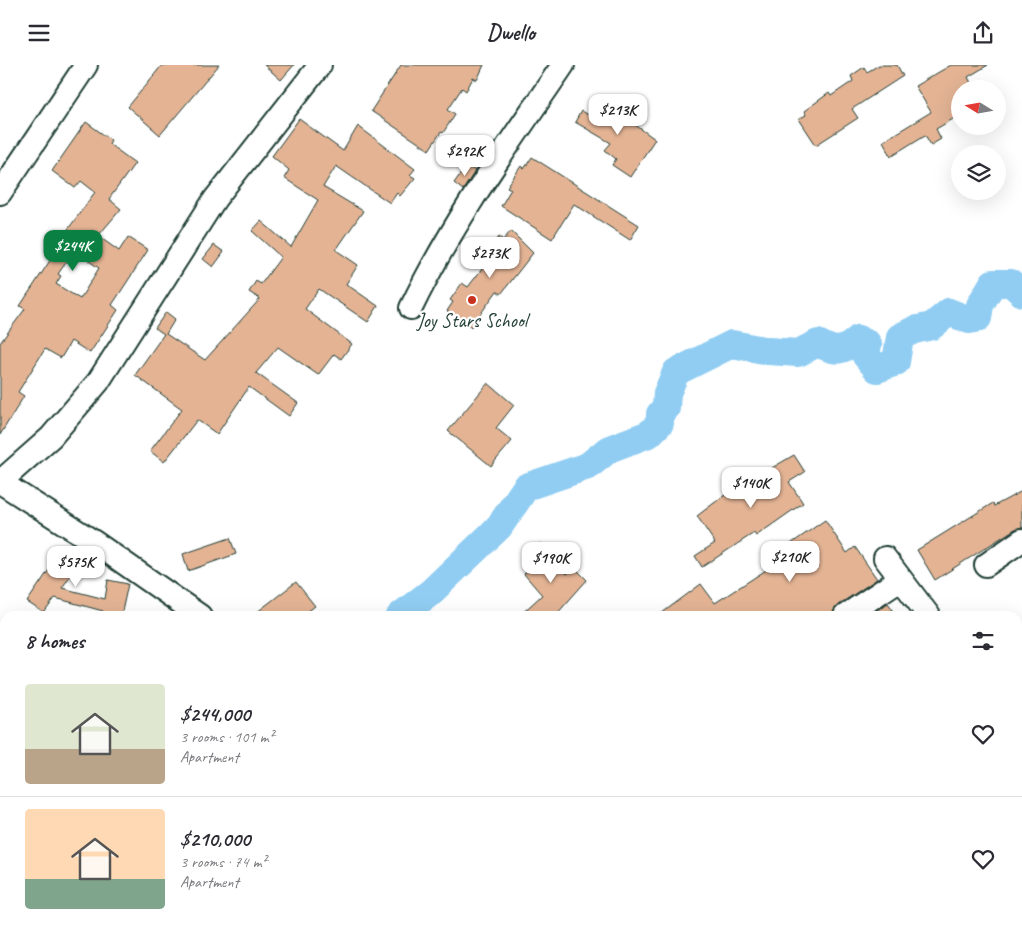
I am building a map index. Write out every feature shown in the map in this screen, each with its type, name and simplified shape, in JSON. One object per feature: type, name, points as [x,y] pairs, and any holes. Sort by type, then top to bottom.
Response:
[{"type":"street","points":[[0,193],[86,65]]},
{"type":"street","points":[[193,611],[94,542],[0,482],[51,437],[98,382],[215,199],[320,65]]},
{"type":"street","points":[[411,308],[434,261],[464,210],[563,65]]},
{"type":"street","points":[[986,565],[1022,540]]},
{"type":"street","points":[[885,558],[925,611]]},
{"type":"street","points":[[852,611],[900,579]]},
{"type":"building","points":[[162,65],[219,65],[160,135],[128,107]]},
{"type":"building","points":[[264,65],[294,65],[281,80]]},
{"type":"building","points":[[401,65],[484,65],[477,80],[473,78],[466,91],[462,88],[448,109],[455,114],[429,150],[371,111]]},
{"type":"building","points":[[879,65],[897,65],[903,76],[852,109],[858,118],[816,145],[799,119],[806,115],[804,111],[829,93],[831,96],[853,81],[851,76],[864,67],[867,72]]},
{"type":"building","points":[[951,65],[988,65],[968,77],[970,80],[951,80],[951,120],[936,129],[941,139],[931,145],[925,135],[891,156],[883,141],[931,112],[915,86]]},
{"type":"building","points":[[599,99],[655,139],[630,177],[612,165],[616,159],[605,150],[611,143],[575,122],[581,111],[588,115]]},
{"type":"building","points":[[299,119],[343,151],[358,126],[415,169],[410,175],[415,178],[400,196],[397,193],[390,203],[336,166],[323,187],[363,211],[336,250],[358,265],[346,284],[378,306],[368,322],[319,289],[305,309],[352,344],[341,359],[334,354],[318,375],[278,347],[256,373],[298,403],[289,416],[249,387],[217,434],[197,420],[164,462],[150,451],[182,409],[135,375],[164,334],[155,328],[166,312],[175,319],[166,334],[205,360],[260,299],[249,292],[256,281],[261,284],[281,257],[252,231],[261,221],[291,247],[318,200],[284,178],[289,170],[272,156]]},
{"type":"building","points":[[86,122],[111,140],[109,144],[135,163],[109,199],[121,209],[98,236],[119,251],[128,237],[148,250],[112,305],[118,310],[90,353],[71,341],[61,358],[45,349],[18,392],[24,396],[0,435],[0,343],[25,309],[20,306],[53,256],[50,254],[95,192],[81,181],[75,188],[52,171]],"holes":[[[74,251],[99,268],[80,299],[56,284],[61,276],[58,274]]]},
{"type":"building","points":[[532,157],[639,225],[630,240],[574,204],[552,239],[501,206],[511,189],[507,187],[521,166],[524,169]]},
{"type":"building","points":[[467,165],[475,171],[463,190],[454,183]]},
{"type":"building","points":[[511,231],[533,253],[501,294],[497,291],[471,327],[447,311],[453,302],[450,300],[462,283],[468,287],[492,256],[488,252],[499,237],[503,240]]},
{"type":"building","points":[[214,245],[224,252],[213,267],[203,259]]},
{"type":"building","points":[[488,383],[514,405],[496,428],[512,441],[491,466],[448,431]]},
{"type":"building","points":[[794,455],[805,472],[789,482],[803,503],[756,536],[754,533],[702,567],[695,556],[715,543],[697,516],[722,497]]},
{"type":"building","points":[[1022,491],[1022,527],[1015,529],[935,580],[917,550],[993,503],[994,506]]},
{"type":"building","points":[[825,520],[847,553],[855,547],[877,579],[838,605],[835,611],[665,611],[701,584],[715,603],[774,565],[769,559]]},
{"type":"building","points":[[230,538],[236,554],[188,571],[183,554]]},
{"type":"building","points":[[541,543],[567,574],[574,567],[587,580],[559,611],[524,611],[542,595],[524,574],[539,561],[531,551]]},
{"type":"building","points":[[66,545],[83,557],[62,588],[105,599],[108,580],[128,584],[122,611],[103,611],[55,598],[45,611],[41,611],[27,602]]},
{"type":"building","points":[[296,582],[315,606],[308,611],[258,611]]},
{"type":"building","points":[[888,603],[893,610],[892,611],[876,611]]},
{"type":"waterway","points":[[406,611],[431,592],[499,527],[526,487],[588,466],[609,449],[649,434],[660,423],[660,414],[666,408],[667,393],[676,372],[732,344],[769,351],[798,353],[818,343],[839,350],[848,347],[858,339],[868,344],[866,356],[877,369],[896,362],[900,337],[914,330],[932,326],[949,312],[969,320],[978,318],[980,305],[993,283],[1011,283],[1022,293]]},
{"type":"place","name":"Joy Stars School","points":[[472,300]]}]
